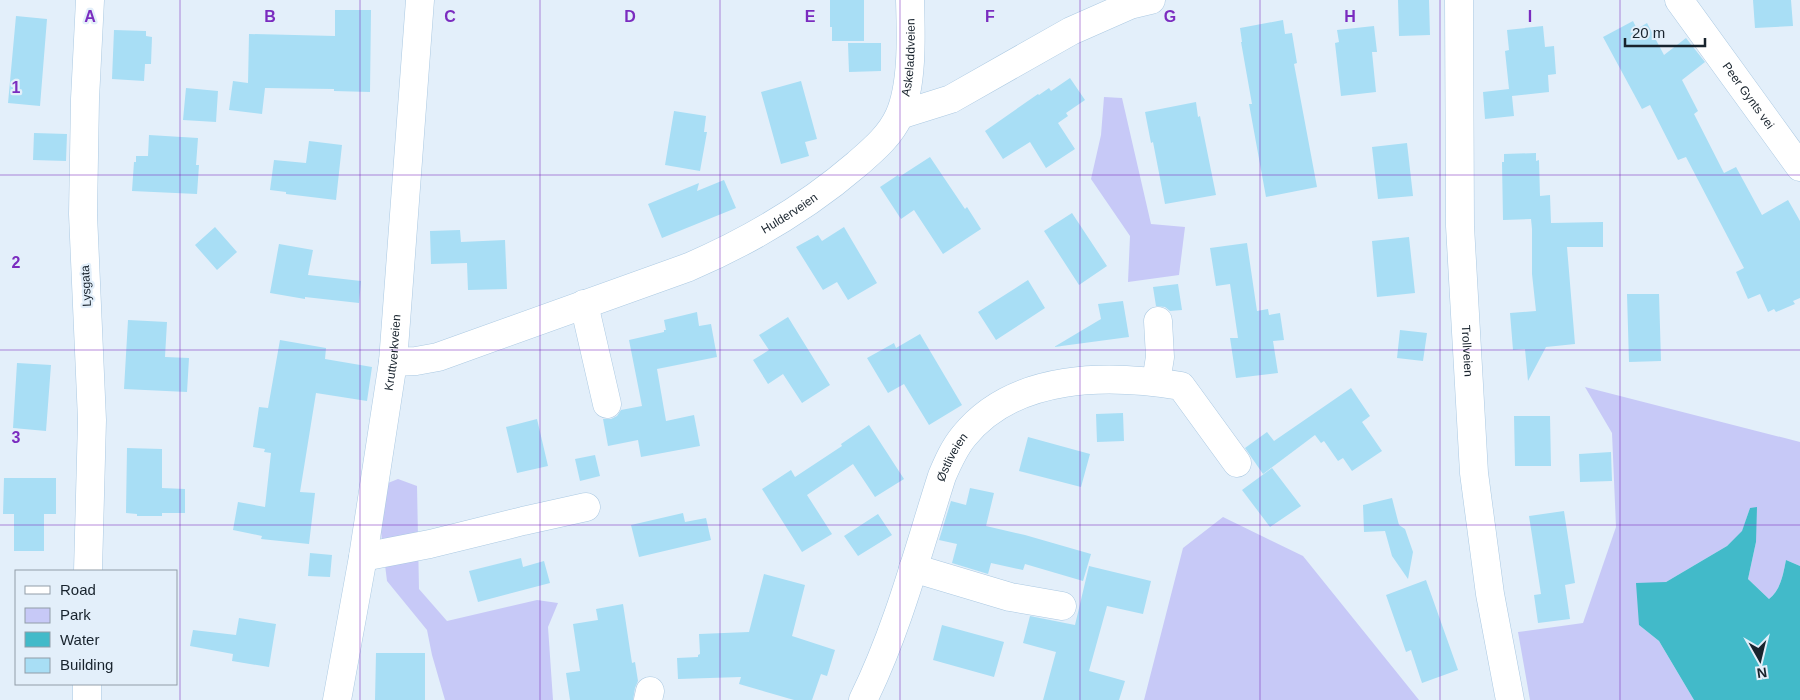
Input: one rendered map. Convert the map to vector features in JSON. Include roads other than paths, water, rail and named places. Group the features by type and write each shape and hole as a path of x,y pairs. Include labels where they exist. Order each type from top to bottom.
{"street":[{"name":"Lysgata","path":"88,570 92,420 82,214 90,0"},
{"name":"Kruttverkveien","path":"337,700 363,557 393,362 420,0"},
{"name":"Askeladdveien","path":"900,115 906,94 909,68 910,0"},
{"path":"900,115 951,99 1071,31 1130,5 1151,0"},
{"name":"Trollveien","path":"1459,0 1460,226 1474,473 1490,594 1510,700"},
{"name":"Peer Gynts vei","path":"1679,0 1800,167"},
{"name":"Hulderveien","path":"393,362 416,362 438,357 689,267 722,252 778,221 844,175 876,148 890,132 900,115"},
{"path":"584,304 607,404"},
{"path":"1158,322 1160,357 1168,384 1237,463"},
{"name":"Østliveien","path":"863,700 896,621 942,476 951,455 964,436 977,422 1011,399 1049,386 1107,379 1168,384"},
{"path":"363,557 430,544 586,507"},
{"path":"912,568 1010,597 1062,606"},
{"path":"87,685 87,700"}],"water":[{"path":"1757,507 1756,542 1748,579 1769,599 1779,586 1786,560 1800,566 1800,700 1694,700 1659,641 1639,625 1636,583 1666,582 1727,546 1742,531 1750,508"}]}
